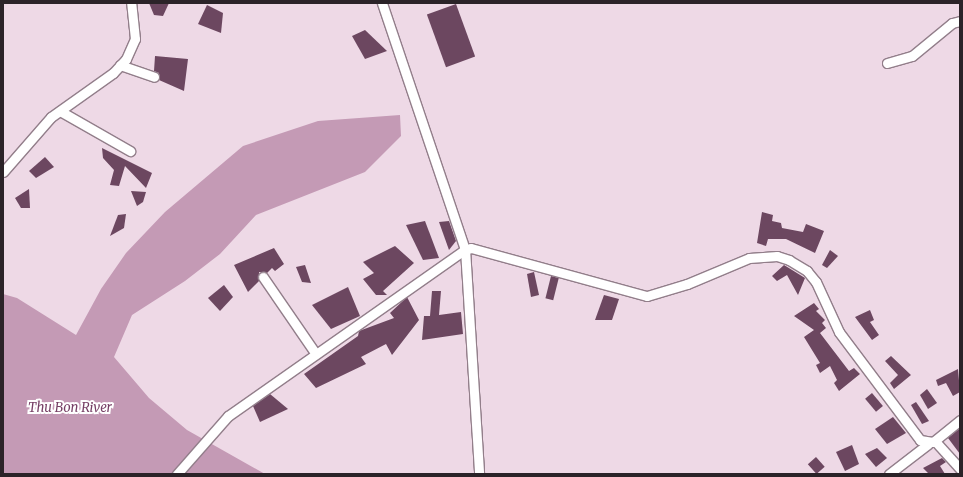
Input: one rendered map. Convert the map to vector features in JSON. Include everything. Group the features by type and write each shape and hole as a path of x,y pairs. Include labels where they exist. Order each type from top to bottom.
{"street":[{"path":"3,172 60,111 120,65 135,39 131,3"},
{"path":"382,3 465,249 479,474"},
{"path":"887,63 912,56 952,23 960,20"},
{"path":"120,65 154,77"},
{"path":"60,111 130,151"},
{"path":"177,474 228,416 465,249 477,248 634,294 647,296 687,284 749,258 777,256 789,260 807,271 840,332 914,434 932,442 960,470"},
{"path":"263,277 316,354"},
{"path":"889,474 960,420"}],"water":[{"name":"Thu Bon River","path":"400,115 401,136 365,172 256,215 220,254 185,281 132,315 114,357 149,398 187,430 265,474 3,474 3,294 17,298 76,335 101,289 126,253 165,212 243,146 318,121"}],"building":[{"path":"149,3 169,3 163,16 154,15"},
{"path":"456,4 475,57 446,67 427,15"},
{"path":"207,5 223,13 221,33 198,24"},
{"path":"365,30 387,51 365,59 352,36"},
{"path":"155,56 188,59 184,91 159,80 159,73 154,71"},
{"path":"102,148 152,173 146,188 125,166 119,186 110,185 114,170 103,158"},
{"path":"45,157 54,167 36,178 29,171"},
{"path":"29,189 30,208 21,208 15,198"},
{"path":"131,191 146,192 143,202 137,206"},
{"path":"762,212 773,215 772,221 781,223 782,228 803,232 806,224 824,231 815,253 786,239 768,239 766,246 757,243"},
{"path":"126,214 124,228 110,236 118,215"},
{"path":"425,221 439,258 423,260 406,225"},
{"path":"449,221 456,241 449,250 439,222"},
{"path":"395,246 414,263 383,291 387,295 376,295 363,279 374,273 363,262"},
{"path":"274,248 284,264 275,271 272,268 267,273 259,272 259,281 248,292 234,265"},
{"path":"830,250 838,256 827,268 822,265"},
{"path":"305,265 311,283 302,282 296,267"},
{"path":"784,265 805,278 798,295 787,275 777,281 772,276"},
{"path":"534,272 539,295 531,297 527,274"},
{"path":"551,276 559,278 553,300 545,298"},
{"path":"224,285 233,297 220,311 208,298"},
{"path":"348,287 360,316 331,329 312,305"},
{"path":"432,291 441,291 439,315 461,312 463,334 422,340 424,316 430,316"},
{"path":"604,295 619,299 612,320 595,320"},
{"path":"407,297 419,320 392,355 386,344 361,357 366,364 316,388 304,374 358,336 359,331 394,318 390,313"},
{"path":"814,303 819,309 816,311 825,320 822,323 826,328 820,333 849,371 854,368 860,374 839,391 834,383 837,380 830,366 820,373 816,365 820,363 804,337 814,330 794,316"},
{"path":"870,310 874,320 870,322 879,335 872,340 855,317"},
{"path":"891,356 911,375 894,389 890,383 898,375 885,361"},
{"path":"958,369 960,392 953,396 946,383 938,386 936,380"},
{"path":"927,389 937,403 928,409 920,395"},
{"path":"872,393 883,406 876,412 865,399"},
{"path":"270,394 288,409 260,422 253,406"},
{"path":"916,402 929,421 922,424 911,405"},
{"path":"893,417 906,433 887,444 875,429"},
{"path":"960,428 960,454 948,438"},
{"path":"852,445 859,464 845,471 836,452"},
{"path":"877,448 887,458 876,467 865,454"},
{"path":"816,457 825,467 817,474 808,464"},
{"path":"942,458 946,462 940,466 945,474 929,474 923,468"}]}
